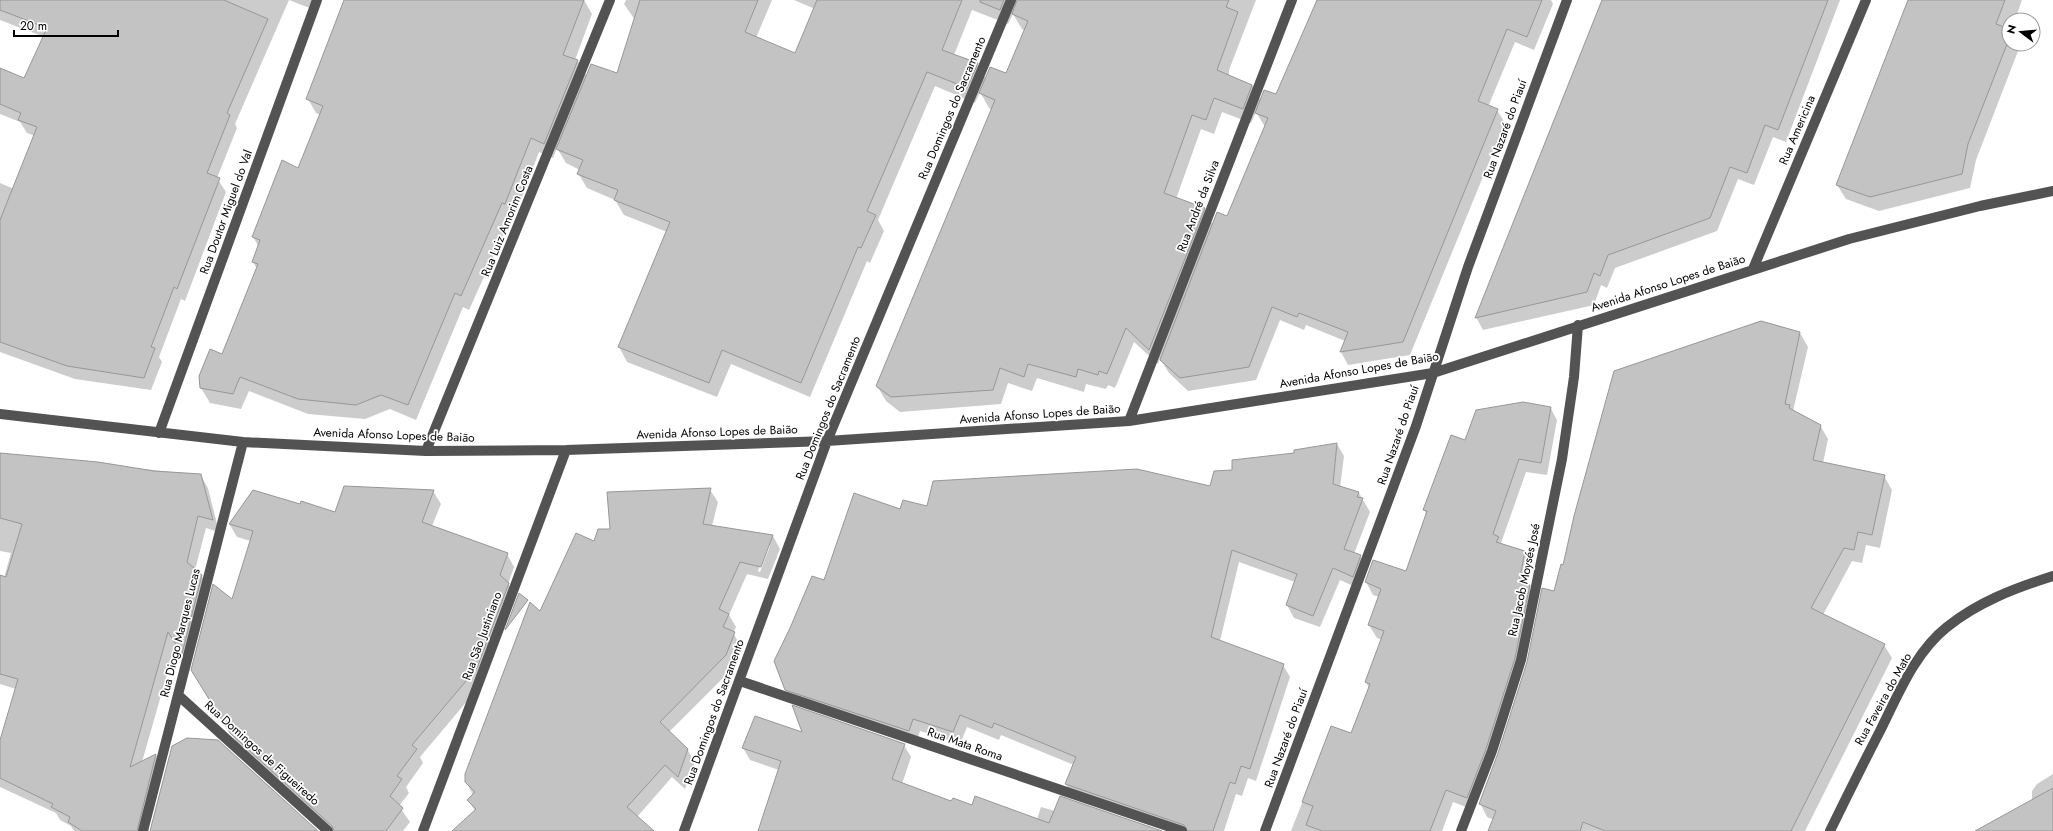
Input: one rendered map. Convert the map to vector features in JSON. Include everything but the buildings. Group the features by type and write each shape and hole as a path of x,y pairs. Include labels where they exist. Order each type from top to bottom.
{"street":[{"name":"Rua Doutor Miguel do Val","path":"158,434 317,0"},
{"name":"Rua Luiz Amorim Costa","path":"426,451 610,0"},
{"name":"Rua Domingos do Sacramento","path":"684,831 827,442 1011,0"},
{"name":"Rua André da Silva","path":"1129,421 1292,0"},
{"name":"Rua Nazaré do Piauí","path":"1265,831 1411,440 1468,267 1566,0"},
{"name":"Rua Americina","path":"1753,269 1866,0"},
{"name":"Avenida Afonso Lopes de Baião","path":"0,414 158,434 243,442 426,451 566,450 827,442 1129,421 1433,373 1578,325 1849,239 1980,206 2053,191"},
{"name":"Rua Jacob Moysés José","path":"1461,831 1492,751 1521,660 1562,459 1574,377 1578,325"},
{"name":"Rua Diogo Marques Lucas","path":"142,831 243,442"},
{"name":"Rua São Justiniano","path":"423,831 566,450"},
{"name":"Rua Faveira do Mato","path":"1830,831 1897,696 1910,672 1926,650 1946,628 1971,610 2003,594 2053,576"},
{"name":"Rua Mata Roma","path":"740,682 1182,831"},
{"name":"Rua Domingos de Figueiredo","path":"178,695 328,831"}]}
